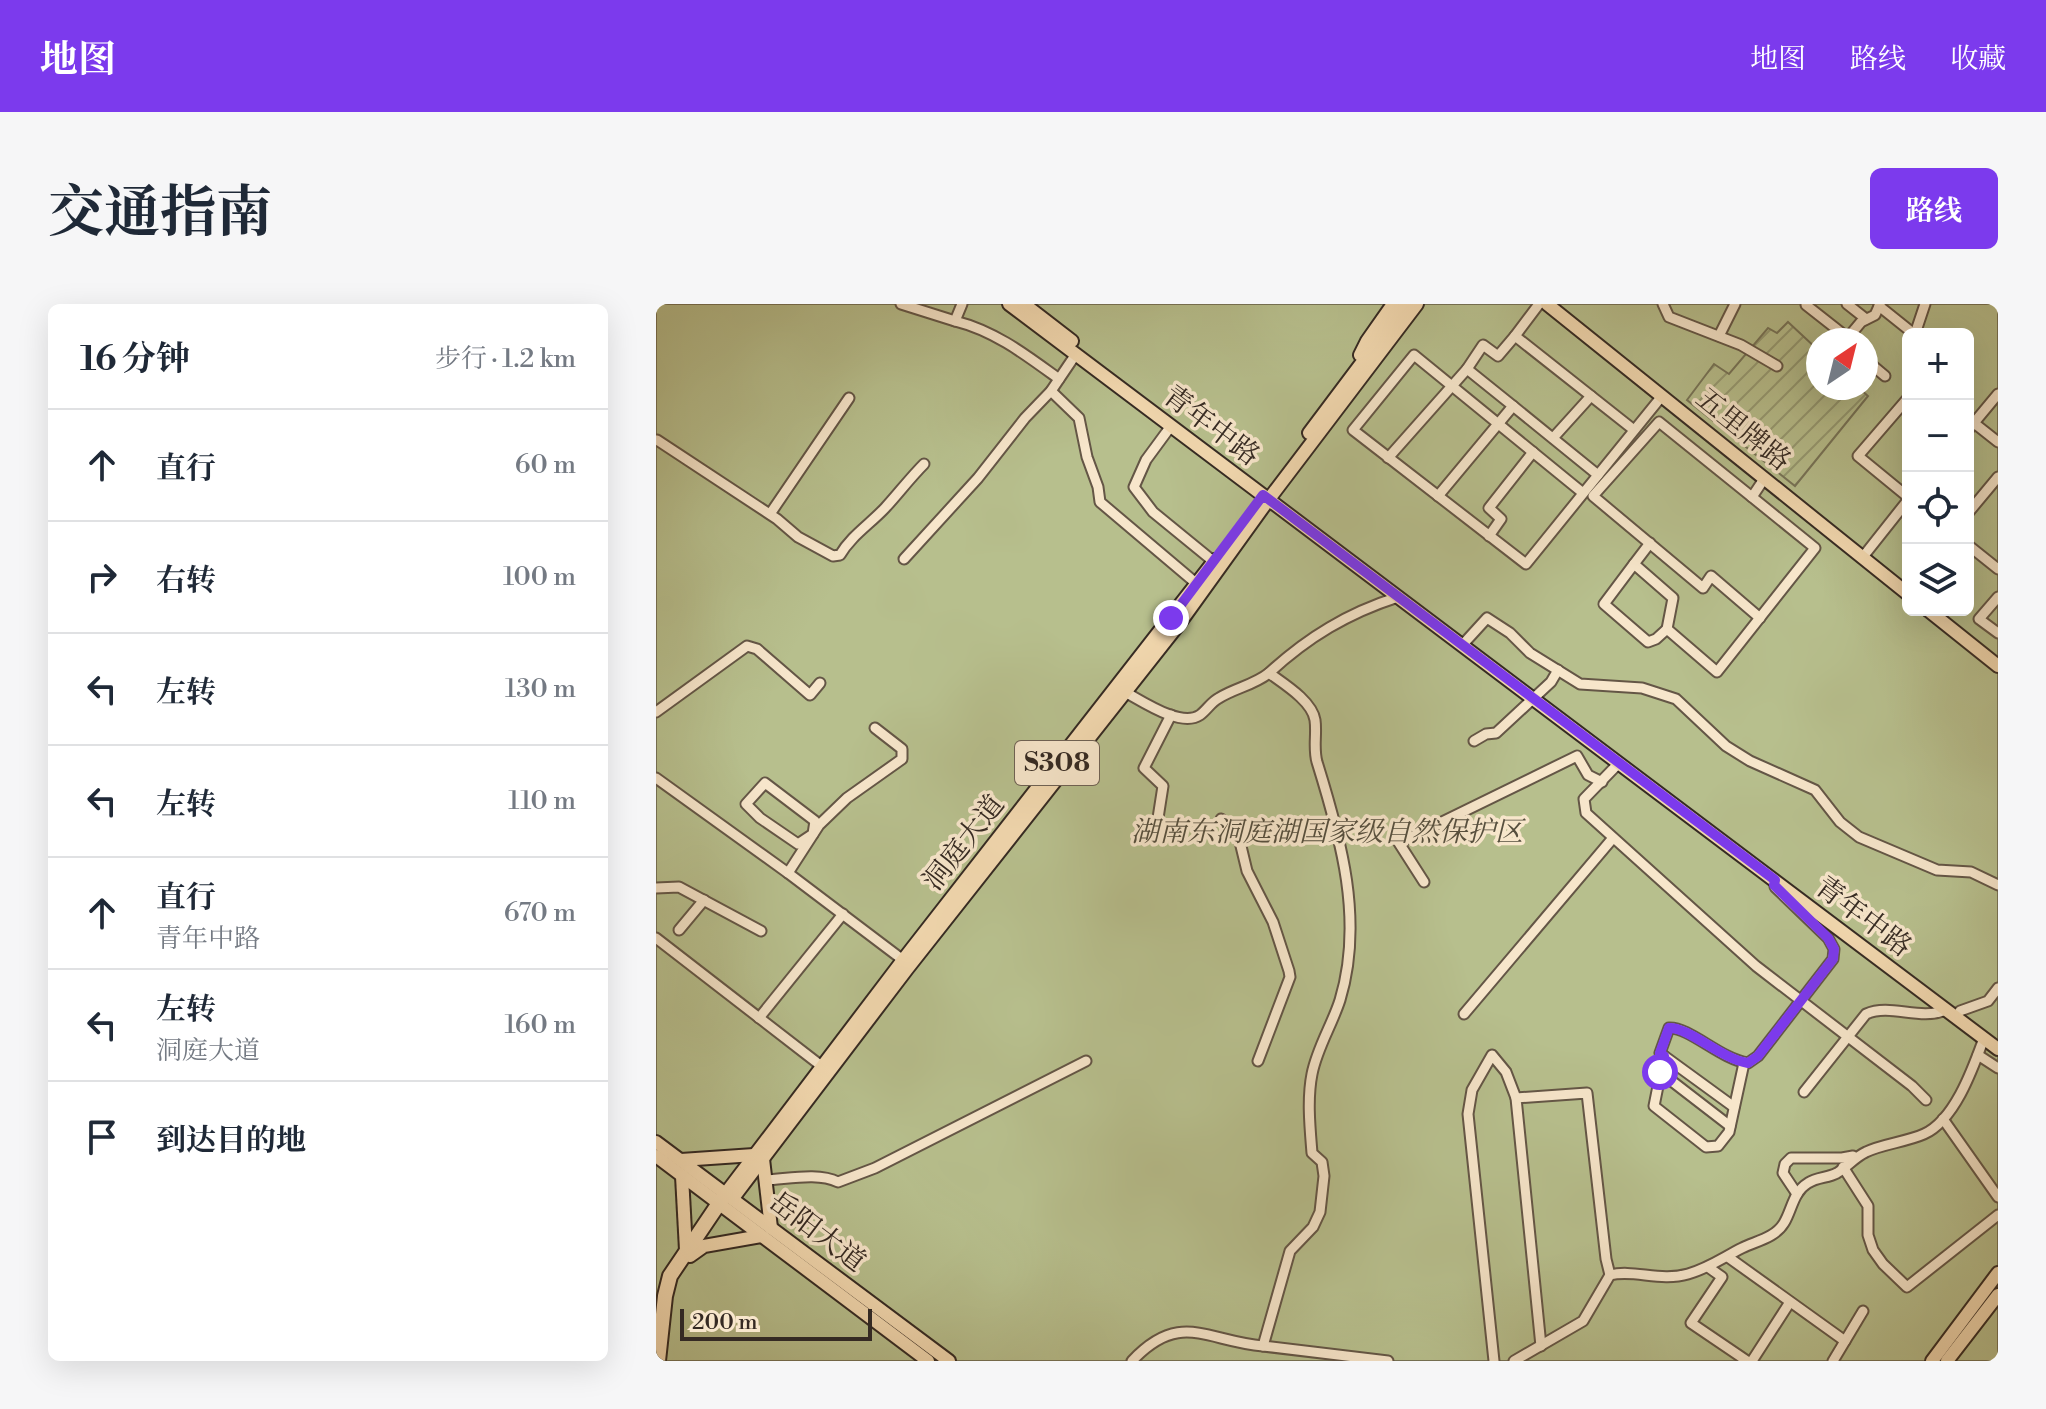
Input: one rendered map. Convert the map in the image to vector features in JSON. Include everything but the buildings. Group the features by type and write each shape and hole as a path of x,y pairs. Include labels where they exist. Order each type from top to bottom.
{"highway":[{"name":"S308","path":"658,1361 660,1290 726,1200"},
{"name":"S308","path":"667,1361 671,1303 676,1279 688,1253"}],"main road":[{"name":"青年中路","path":"1009,304 1171,426 1268,494"},
{"name":"青年中路","path":"1024,304 1398,597 1953,1010 1998,1049"},
{"path":"1354,380 1367,341 1393,304"},
{"name":"洞庭大道","path":"826,1069 903,960 1268,494 1354,380 1406,304"},
{"name":"洞庭大道","path":"1354,380 1417,304"},
{"path":"1354,380 1383,360 1426,304"},
{"name":"五里牌路","path":"1547,304 1902,589"},
{"name":"五里牌路","path":"1557,304 1902,582"},
{"name":"洞庭大道","path":"726,1200 1179,624 1268,494"},
{"path":"1268,494 1953,1010 1998,1040"},
{"path":"1936,616 1998,666"},
{"path":"1943,616 1998,660"},
{"name":"岳阳大道","path":"656,1142 928,1361"},
{"name":"岳阳大道","path":"656,1156 682,1176 726,1200"},
{"path":"681,1160 759,1157 766,1180 766,1232 704,1246 688,1253 682,1176"},
{"name":"岳阳大道","path":"766,1232 949,1361"},
{"path":"1932,1361 1998,1273"},
{"path":"1947,1361 1998,1295"}],"street":[{"path":"901,304 996,336 1059,379"},
{"path":"955,321 962,304"},
{"path":"1388,458 1467,369 1483,345 1498,356 1539,304"},
{"path":"1663,304 1669,317 1741,345 1777,366"},
{"path":"1719,336 1735,304"},
{"path":"1847,304 1866,319"},
{"path":"1916,328 1925,304"},
{"path":"1806,305 1834,328"},
{"path":"1857,328 1875,315 1880,305 1907,328"},
{"path":"1515,336 1634,430"},
{"path":"904,559 1051,391 1076,354"},
{"path":"1583,493 1414,355 1353,430 1526,564 1662,396"},
{"path":"1467,369 1598,475"},
{"path":"1878,370 1885,376"},
{"path":"1051,391 1079,418 1100,502 1197,584"},
{"path":"1553,438 1591,396"},
{"path":"1974,423 1997,396"},
{"path":"770,514 849,398"},
{"path":"1902,493 1858,456 1906,400"},
{"path":"1438,496 1513,406"},
{"path":"1667,629 1717,672 1760,618 1815,548 1659,422 1593,496 1703,588 1711,576 1760,618"},
{"path":"1171,426 1146,460 1134,487 1153,512 1213,561"},
{"path":"1974,428 1998,442"},
{"path":"656,440 770,514 798,537 833,556 840,555 924,464"},
{"path":"1489,536 1501,519 1489,508 1533,452"},
{"path":"1974,506 1998,477"},
{"path":"1752,497 1764,479"},
{"path":"1866,553 1902,506"},
{"path":"1634,564 1673,598 1667,629 1648,642 1604,604 1634,564 1650,543"},
{"path":"1974,550 1998,569"},
{"path":"1125,692 1171,715 1190,719 1201,715 1217,698 1261,680 1297,647 1333,623 1369,606 1398,597"},
{"path":"1998,597 1979,619 1998,633"},
{"path":"1466,641 1487,618 1510,633 1530,653 1580,684 1642,688 1676,699 1726,746 1750,761 1815,790 1840,822 1859,837 1937,870 1971,872 1998,885"},
{"path":"656,712 747,646 757,649 810,695 820,683"},
{"path":"1474,741 1486,734 1496,733 1551,682 1558,670"},
{"path":"1263,1346 1290,1251 1313,1227 1320,1212 1324,1176 1322,1162 1312,1150 1311,1076 1340,1001 1352,927 1350,899 1334,821 1315,757 1316,723 1313,713 1293,691 1269,673"},
{"path":"1158,818 1163,786 1144,768 1171,715"},
{"path":"788,873 813,834 847,798 902,759 902,749 875,728"},
{"path":"1424,882 1399,843 1577,756 1588,775 1602,782"},
{"path":"1616,766 1584,799 1586,813 1756,966 1926,1100"},
{"path":"656,778 903,960"},
{"path":"765,783 815,821 813,834 798,844 760,818 746,804 765,783"},
{"path":"1221,819 1240,842 1247,871 1273,922 1290,977 1258,1061"},
{"path":"1464,1014 1613,838"},
{"path":"1734,1107 1660,1053 1669,1028 1674,1027 1698,1038 1733,1061 1748,1063 1758,1056 1833,959 1834,949 1828,938 1774,885 1775,880"},
{"path":"656,888 679,887 761,931"},
{"path":"679,930 704,900"},
{"path":"759,1018 843,914"},
{"path":"656,938 826,1069"},
{"path":"1804,1092 1866,1014 1876,1010 1931,1016 1988,1001 1998,988"},
{"path":"1797,1194 1783,1173 1785,1164 1791,1158 1842,1158 1928,1133 1943,1119 1964,1088 1984,1038"},
{"path":"1494,1361 1468,1114 1472,1090 1492,1055 1506,1072 1516,1098 1541,1346"},
{"path":"1978,1055 1998,1068"},
{"path":"1664,1056 1654,1106 1706,1147 1718,1146 1729,1132 1744,1063"},
{"path":"766,1180 829,1177 838,1182 899,1156 1086,1061"},
{"path":"1660,1072 1730,1126"},
{"path":"1514,1361 1583,1321 1610,1275 1587,1093 1516,1098"},
{"path":"1943,1119 1998,1197"},
{"path":"1610,1275 1619,1273 1658,1278 1686,1275 1708,1267 1774,1233 1784,1224 1797,1194 1806,1184 1837,1173 1864,1153"},
{"path":"1843,1167 1868,1206 1868,1235 1873,1250 1907,1287 1998,1215"},
{"path":"1728,1257 1845,1341"},
{"path":"1708,1267 1722,1277 1691,1323 1750,1361 1790,1302"},
{"path":"1833,1361 1863,1311"},
{"path":"1132,1361 1150,1343 1170,1333 1201,1332 1263,1346 1388,1361"}],"green space":[{"name":"湖南东洞庭湖国家级自然保护区","path":"656,304 1998,304 1998,1361 656,1361"},
{"path":"1788,322 1806,339 1806,400 1865,400 1795,486 1687,400 1714,364 1729,374 1768,328 1777,333"}],"route":[{"path":"1171,618 1263,495 1775,880 1774,885 1828,938 1834,949 1833,959 1758,1056 1748,1063 1733,1061 1698,1038 1674,1027 1669,1028 1660,1053 1664,1056 1660,1072"}]}
